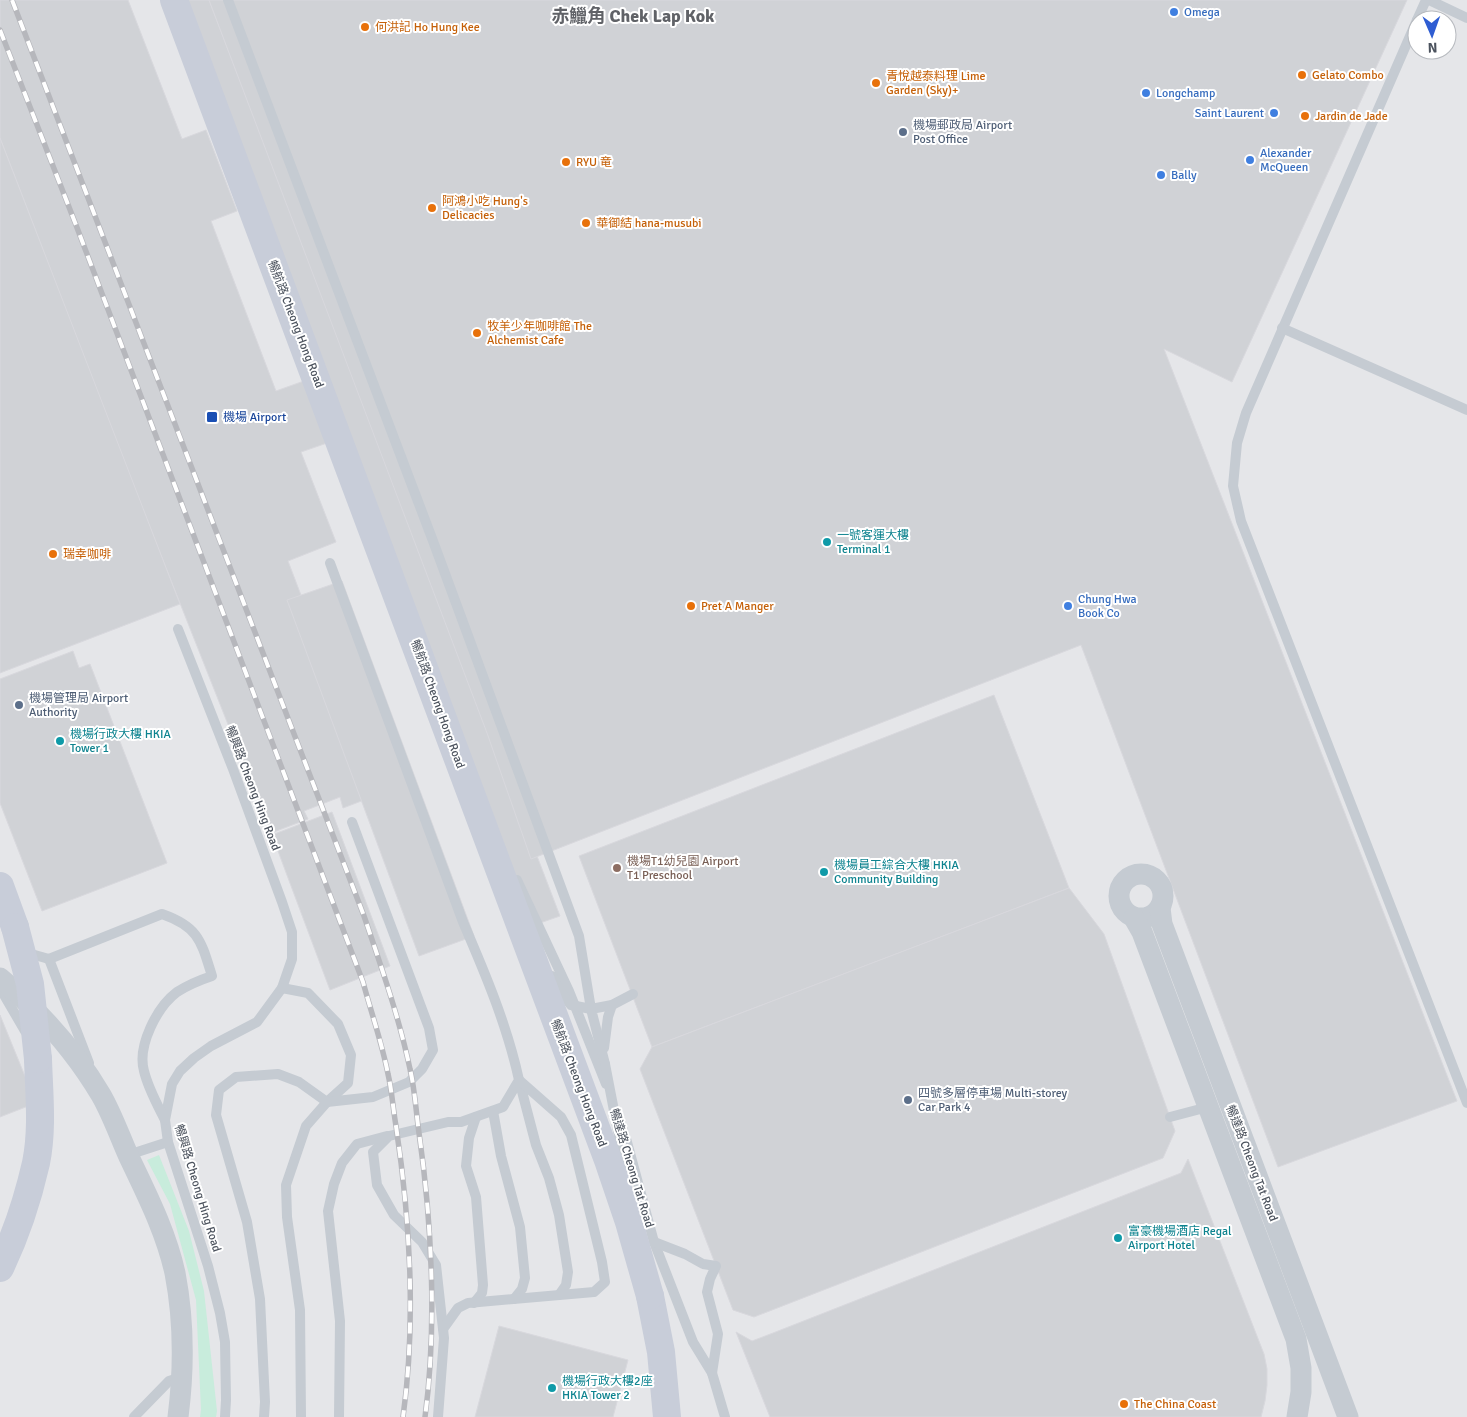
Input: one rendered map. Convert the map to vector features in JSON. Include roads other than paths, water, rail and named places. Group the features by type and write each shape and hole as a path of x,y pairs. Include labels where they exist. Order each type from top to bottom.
{"street":[{"name":"暢航路 Cheong Hong Road","path":"174,0 512,886 608,1160 629,1222 650,1296 662,1352 667,1417"},
{"name":"暢達路 Cheong Tat Road","path":"1297,1417 1301,1392 1301,1368 1296,1339 1142,932 1134,918 1123,910 1118,897 1122,883 1134,875 1149,876 1161,886 1163,893 1163,901 1160,908 1162,924 1348,1417"},
{"path":"0,886 15,927 30,984 38,1059 39,1127 36,1162 8,1251 0,1268"},
{"path":"1134,918 1148,918 1160,908"},
{"path":"0,978 44,1020 84,1068 102,1096 153,1207 174,1273 181,1339 178,1417"}],"lane":[{"path":"228,0 434,541 579,936 591,1009 605,1064 650,1296"},
{"path":"1427,0 1467,18"},
{"path":"1407,43 1246,412 1237,443 1233,486 1241,521 1467,1103"},
{"path":"1282,328 1467,410"},
{"path":"330,563 463,922 486,974 507,1035 533,1138 549,1178 559,1215 568,1272 566,1285 559,1295"},
{"name":"暢興路 Cheong Hing Road","path":"178,628 233,769 292,932 292,959 282,988 257,1022 211,1046 180,1071 172,1084 164,1120 168,1142 208,1266 220,1313 225,1342 225,1417"},
{"path":"264,1417 265,1402 260,1299 247,1222 216,1115 219,1090 236,1077 278,1074 299,1082 327,1102 373,1097 409,1082 422,1069 433,1050 429,1028 352,822"},
{"path":"512,886 562,994 571,1005 591,1009 612,1005 633,994"},
{"name":"暢達路 Cheong Tat Road","path":"512,886 569,991 591,1043 627,1142 654,1242 694,1342 712,1373 725,1417"},
{"path":"0,917 19,950 49,959 162,914 180,920 192,930 204,949 212,976 195,982 176,993 161,1008 150,1029 143,1049 143,1069 164,1120"},
{"path":"49,959 102,1096"},
{"path":"0,988 21,1021 38,1059"},
{"path":"282,988 308,993 338,1024 351,1055 348,1083 327,1102 306,1126 286,1185 287,1217 300,1310 302,1417"},
{"path":"605,1064 604,1042 612,1005"},
{"path":"339,1417 340,1321 328,1211 334,1184 342,1163 357,1144 448,1122 461,1122 503,1107 519,1080"},
{"path":"443,1329 458,1308 474,1303 594,1292 605,1282 602,1262 571,1135 561,1117 519,1080"},
{"path":"1170,1117 1208,1107"},
{"path":"492,1111 521,1235 525,1278 522,1289 514,1299"},
{"path":"474,1303 482,1292 483,1285 476,1198 466,1166 469,1138 476,1117"},
{"path":"389,1136 373,1152 377,1185 394,1215 422,1242 436,1265 443,1329 438,1417"},
{"path":"128,1155 168,1142"},
{"path":"5,1228 26,1197"},
{"path":"654,1242 685,1254 702,1264 716,1266 707,1292 718,1334 712,1373"},
{"path":"134,1417 170,1381 181,1377"}],"railway":[{"path":"12,0 364,916 395,1011 413,1085 430,1239 431,1347 425,1417"},
{"path":"0,30 76,225 363,982 383,1051 389,1080 405,1197 410,1271 410,1308 407,1381 403,1417"}],"place":[{"name":"Omega","path":"1174,12"},
{"name":"何洪記 Ho Hung Kee","path":"365,27"},
{"name":"Gelato Combo","path":"1302,75"},
{"name":"青悅越泰料理 Lime Garden (Sky)+","path":"876,83"},
{"name":"Longchamp","path":"1146,93"},
{"name":"Saint Laurent","path":"1274,113"},
{"name":"Jardin de Jade","path":"1305,116"},
{"name":"機場郵政局 Airport Post Office","path":"903,132"},
{"name":"Alexander McQueen","path":"1250,160"},
{"name":"RYU 竜","path":"566,162"},
{"name":"Bally","path":"1161,175"},
{"name":"阿鴻小吃 Hung's Delicacies","path":"432,208"},
{"name":"華御結 hana-musubi","path":"586,223"},
{"name":"牧羊少年咖啡館 The Alchemist Cafe","path":"477,333"},
{"name":"機場 Airport","path":"212,417"},
{"name":"一號客運大樓 Terminal 1","path":"827,542"},
{"name":"瑞幸咖啡","path":"53,554"},
{"name":"Pret A Manger","path":"691,606"},
{"name":"Chung Hwa Book Co","path":"1068,606"},
{"name":"機場管理局 Airport Authority","path":"19,705"},
{"name":"機場行政大樓 HKIA Tower 1","path":"60,741"},
{"name":"機場T1幼兒園 Airport T1 Preschool","path":"617,868"},
{"name":"機場員工綜合大樓 HKIA Community Building","path":"824,872"},
{"name":"四號多層停車場 Multi-storey Car Park 4","path":"908,1100"},
{"name":"富豪機場酒店 Regal Airport Hotel","path":"1118,1238"},
{"name":"機場行政大樓2座 HKIA Tower 2","path":"552,1388"},
{"name":"The China Coast","path":"1124,1404"}],"district":[{"name":"赤鱲角 Chek Lap Kok","path":"633,16"}]}
